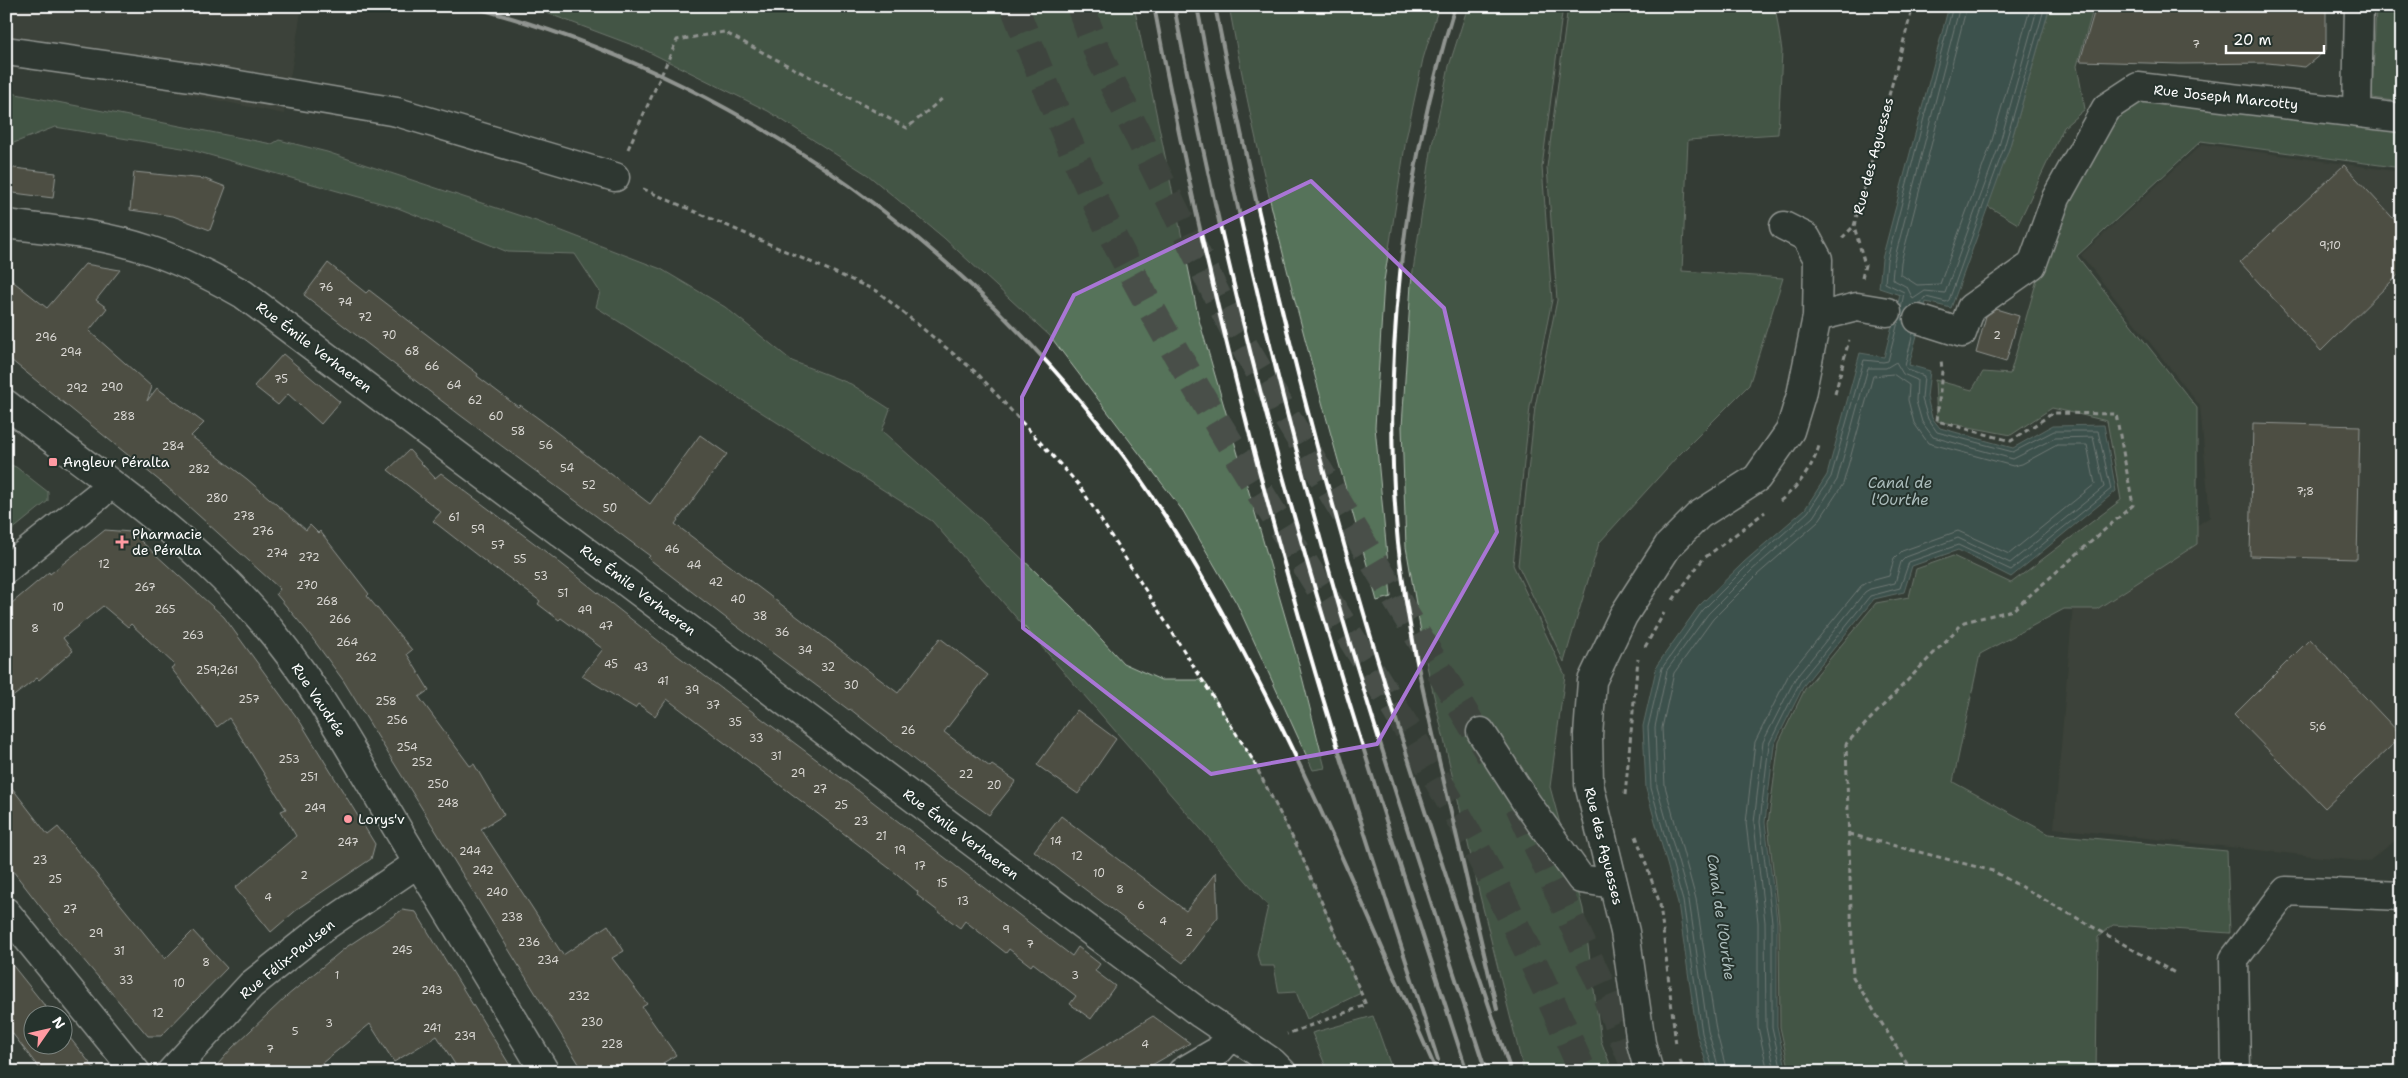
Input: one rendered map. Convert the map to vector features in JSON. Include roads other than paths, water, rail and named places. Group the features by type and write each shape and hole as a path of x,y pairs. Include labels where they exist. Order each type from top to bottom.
{"street":[{"path":"2357,112 2359,6"},
{"path":"6,51 197,78 397,112 615,177"},
{"name":"Rue Joseph Marcotty","path":"1928,322 1962,333 1971,308 2032,265 2056,198 2106,108 2138,87 2402,118"},
{"name":"Rue Émile Verhaeren","path":"6,224 75,233 148,249 203,271 243,294 1201,1014 1272,1062 1282,1072"},
{"name":"Rue des Aguesses","path":"1650,1072 1641,1043 1625,932 1589,784 1588,735 1592,681 1623,616 1668,546 1699,515 1757,478 1790,431 1801,395 1807,356 1817,318 1818,259 1806,238 1784,226"},
{"path":"1817,318 1857,307 1887,312"},
{"name":"Rue Vaudrée","path":"11,415 110,483 186,542 254,611 288,653 350,747 545,1072"},
{"path":"6,568 99,495 110,483"},
{"path":"1481,732 1526,802 1581,879 1613,884"},
{"name":"Rue Félix-Paulsen","path":"170,1072 251,985 324,927 418,863"},
{"path":"2236,1072 2234,959 2286,891 2402,896"},
{"path":"6,912 136,1072"},
{"path":"1182,1072 1218,1050 1232,1035"}],"water":[{"name":"Canal de l'Ourthe","path":"1949,6 2050,6 2009,149 1951,308 1926,302 1909,365 1930,371 1927,397 1932,418 1940,428 2013,448 2052,426 2104,425 2116,491 2011,577 1958,550 1912,566 1904,592 1874,599 1804,685 1774,745 1765,822 1777,921 1777,1026 1787,1072 1709,1072 1697,1034 1678,903 1646,789 1643,726 1657,665 1699,606 1744,562 1805,509 1827,475 1860,353 1884,357 1900,295 1879,288 1882,259"}],"tunnel":[{"path":"1014,6 1049,95 1087,183 1150,307 1225,435 1444,791 1507,909 1583,1072"},
{"path":"1080,6 1100,58 1232,326 1490,755"},
{"path":"1519,806 1606,996 1637,1072"}],"railway":[{"path":"469,6 579,41 684,86 785,143 879,208 968,282 1049,364 1121,453 1185,548 1221,611 1288,740 1319,806 1437,1072"},
{"path":"1154,6 1202,238 1258,469 1333,731 1438,1060"},
{"path":"1174,6 1222,236 1280,465 1358,730 1467,1072"},
{"path":"1197,6 1243,232 1318,532 1374,723 1486,1072"},
{"path":"1215,6 1263,230 1299,379 1339,527 1414,778 1511,1072"},
{"path":"1455,6 1421,137 1409,204 1400,272 1392,408 1393,476 1401,571 1416,655 1497,1009"}],"place":[{"name":"Angleur Péralta","path":"53,462"},
{"name":"Pharmacie de Péralta","path":"122,542"},
{"name":"Lorys'v","path":"348,819"}]}
